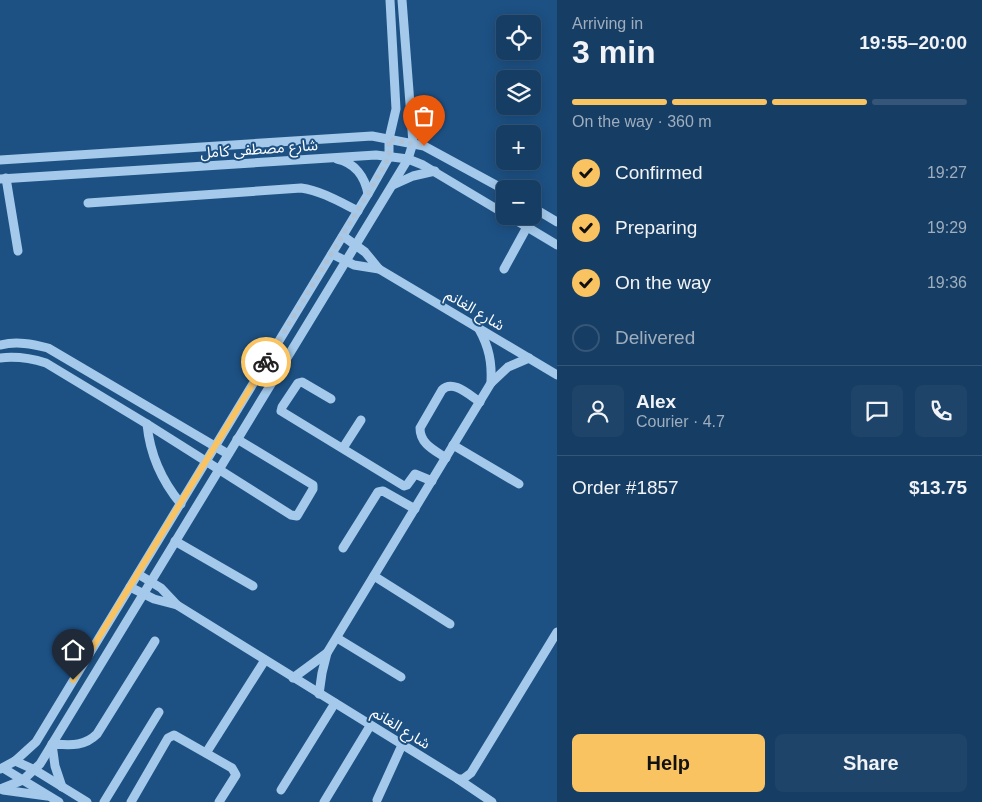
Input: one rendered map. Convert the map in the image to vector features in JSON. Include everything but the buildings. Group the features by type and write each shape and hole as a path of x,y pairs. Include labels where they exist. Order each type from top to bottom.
{"street":[{"path":"2,769 15,761 36,742 389,157 389,139 396,109 390,0"},
{"path":"0,789 23,780 34,770 52,744 236,439 408,160 413,143 402,0"},
{"path":"395,84 408,83"},
{"name":"شارع مصطفى كامل","path":"0,160 372,136 413,143 440,154 496,185"},
{"name":"شارع مصطفى كامل","path":"3,179 376,155 408,160 435,171 496,208"},
{"path":"332,158 349,164 357,170 362,177 368,194"},
{"path":"393,185 413,176 435,171"},
{"path":"3,179 18,251"},
{"path":"88,203 301,188 317,191 358,211"},
{"path":"541,212 557,222"},
{"path":"524,225 557,245"},
{"path":"504,269 527,227"},
{"name":"شارع الغانم","path":"343,236 356,244 379,269 557,375"},
{"name":"شارع الغانم","path":"332,254 346,262 362,267 379,269"},
{"path":"478,328 490,354 491,383"},
{"path":"0,345 18,343 34,344 48,348 228,454"},
{"path":"0,358 16,356 46,363 148,424 291,515 294,516 299,513 313,489 313,485 236,439"},
{"path":"319,694 327,653 491,383 508,367 529,358"},
{"path":"330,399 302,382 298,383 282,407 282,411 404,486 407,485 415,474 432,481"},
{"path":"446,458 423,441 420,435 420,428 442,390 445,387 454,385 480,402"},
{"path":"343,448 361,420"},
{"path":"148,424 150,446 157,467 167,486 181,504"},
{"path":"454,445 519,484"},
{"path":"343,548 378,492 383,491 415,509"},
{"path":"175,541 253,586"},
{"name":"شارع الغانم","path":"138,574 161,588 177,605"},
{"path":"374,576 450,624"},
{"name":"شارع الغانم","path":"130,587 143,594 177,605 492,802"},
{"path":"458,779 463,779 472,773 557,632"},
{"path":"337,638 401,677"},
{"path":"52,744 75,745 91,740 97,734 155,641"},
{"path":"293,678 327,653"},
{"path":"206,753 265,660"},
{"path":"281,790 335,703"},
{"path":"104,802 160,712"},
{"path":"324,802 370,726"},
{"path":"131,802 168,738 177,735 232,768 235,772 236,776 219,802"},
{"path":"52,744 55,766 62,787"},
{"path":"377,800 402,745"},
{"path":"15,761 34,770 87,802"},
{"path":"2,769 56,800"},
{"path":"0,789 25,792 56,800"}],"way so far":[{"path":"266,362 382,170 389,157 389,139 424,146"}],"route":[{"path":"73,680 266,362"}]}
